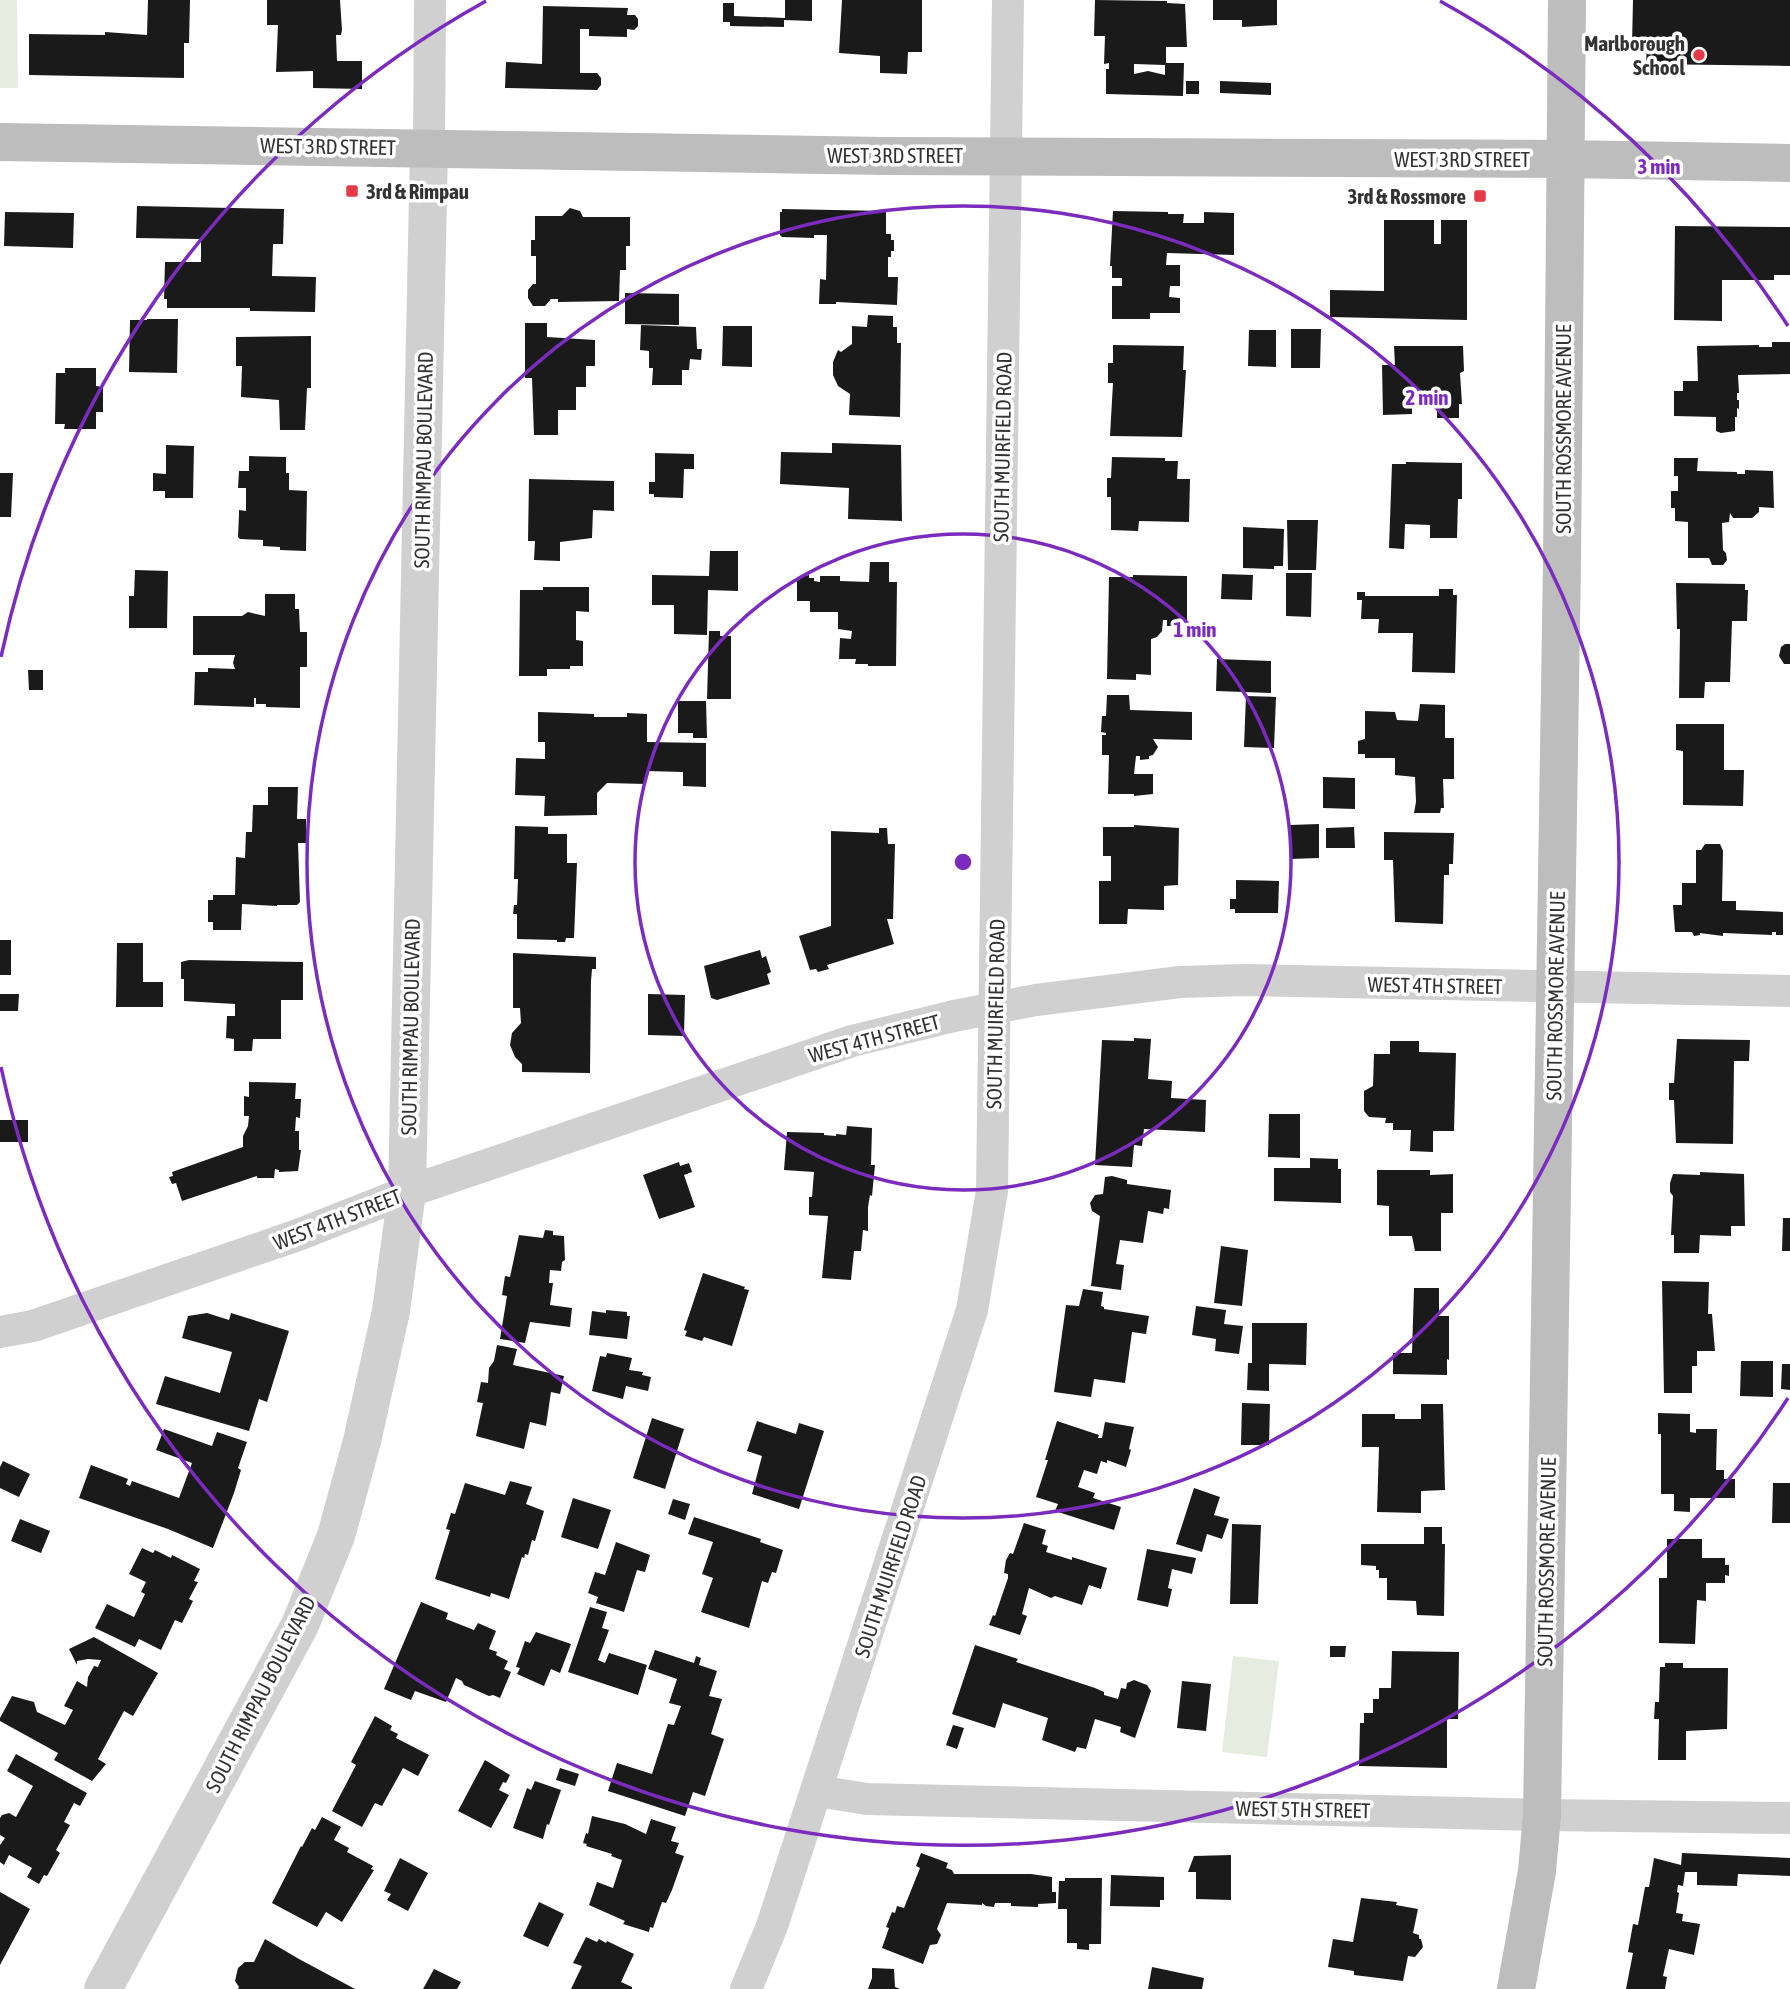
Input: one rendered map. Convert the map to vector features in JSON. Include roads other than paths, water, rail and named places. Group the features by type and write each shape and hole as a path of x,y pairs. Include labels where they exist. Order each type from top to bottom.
{"main road":[{"name":"SOUTH ROSSMORE AVENUE","path":"1516,1989 1537,1871 1542,1815 1562,563 1567,0"},
{"name":"WEST 3RD STREET","path":"0,142 1006,156 1790,163"}],"street":[{"name":"SOUTH RIMPAU BOULEVARD","path":"103,1989 300,1625 336,1536 362,1441 391,1311 407,1192 430,0"},
{"name":"SOUTH MUIRFIELD ROAD","path":"746,1989 772,1926 817,1791 972,1310 992,1191 1008,0"},
{"name":"WEST 4TH STREET","path":"0,1332 33,1326 298,1235 407,1192 852,1041 995,1007 1112,989 1232,980 1790,991"},
{"name":"WEST 5TH STREET","path":"817,1791 867,1799 1542,1815 1790,1818"}],"place":[{"name":"Marlborough School","path":"1699,55"},
{"name":"3rd & Rimpau","path":"352,191"},
{"name":"3rd & Rossmore","path":"1480,196"}]}
